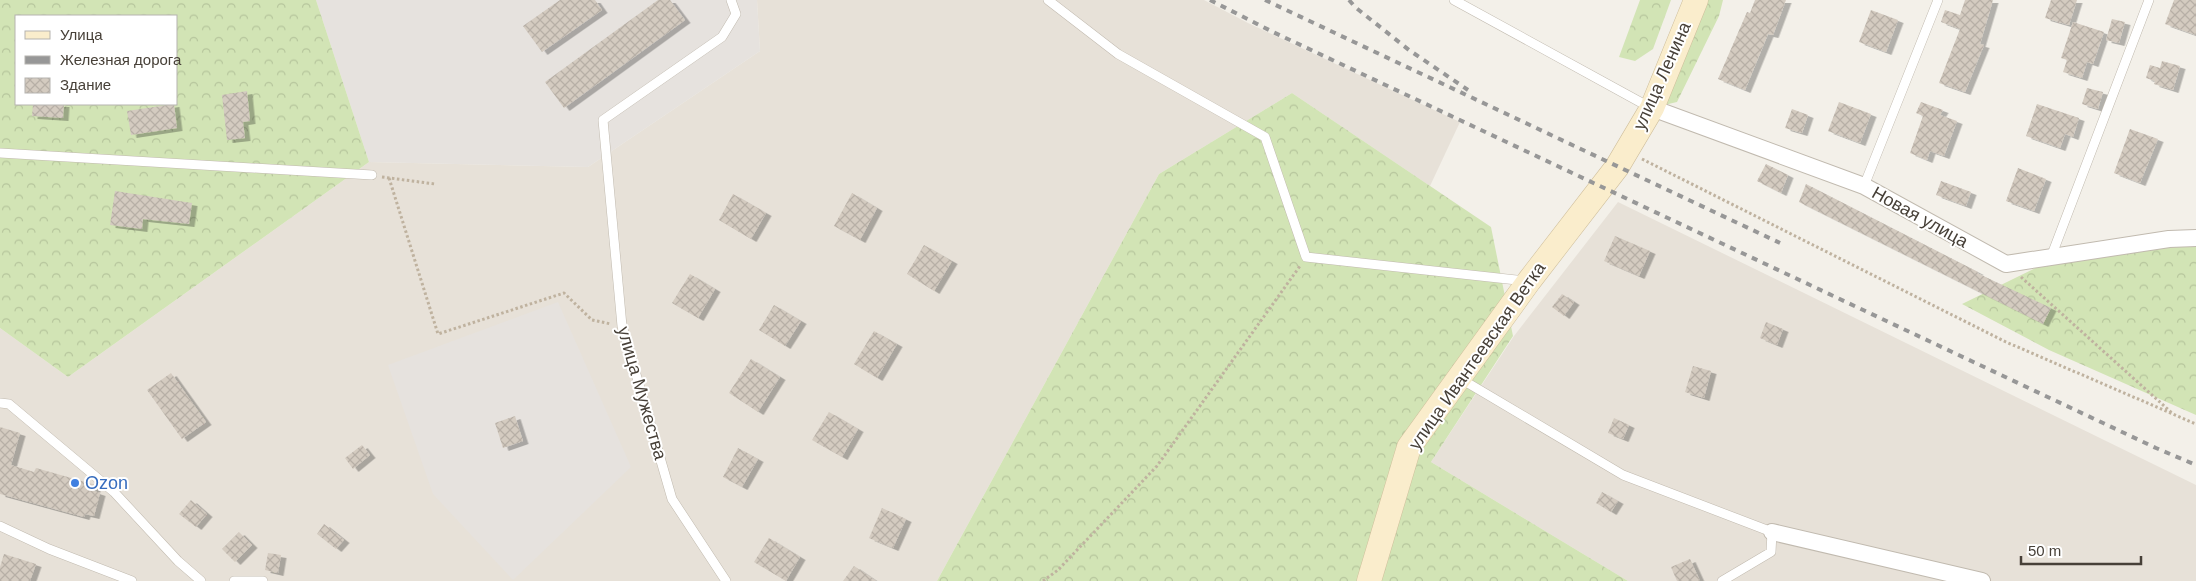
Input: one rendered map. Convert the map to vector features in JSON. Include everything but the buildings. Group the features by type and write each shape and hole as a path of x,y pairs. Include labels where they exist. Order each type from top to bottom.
{"main road":[{"name":"улица Ленина","path":"1626,152 1652,108 1696,0"},
{"name":"улица Ивантеевская Ветка","path":"1369,581 1410,447 1529,281 1608,180 1626,152"}],"street":[{"name":"Новая улица","path":"1652,108 1864,186 2006,264"},
{"path":"2006,264 2169,239 2196,238"},
{"path":"1772,532 1982,581"}],"lane":[{"name":"улица Мужества","path":"726,581 672,499 622,326 602,120 722,37 736,14 731,0"},
{"path":"1048,0 1118,54 1265,137 1306,257 1529,281"},
{"path":"1454,0 1652,108"},
{"path":"1864,186 1938,0"},
{"path":"2051,257 2149,0"},
{"path":"0,153 372,175"},
{"path":"1460,379 1623,475 1772,532 1771,552 1722,581"},
{"path":"0,403 9,404 114,492 178,561 201,581"},
{"path":"0,526 132,581"},
{"path":"234,581 263,581"}],"path":[{"path":"1626,152 2006,342 2196,424"},
{"path":"372,175 436,184"},
{"path":"389,178 438,334 564,293 592,320 622,326"},
{"path":"1044,581 1058,570 1157,466 1306,257"},
{"path":"2006,264 2174,416"}],"shaded area":[{"path":"316,0 757,0 760,51 588,167 369,162"},
{"path":"757,0 1204,0 1248,23 1460,122 1430,186 1292,93 1159,174 937,581 0,581 0,328 68,377 369,162 588,167 760,51"},
{"path":"1618,202 2196,485 2196,581 1628,581 1431,462 1514,336"},
{"path":"558,302 631,467 513,580 433,494 388,365"}],"green space":[{"path":"0,0 316,0 369,162 68,377 0,328"},
{"path":"1640,0 1671,0 1653,49 1635,61 1619,57"},
{"path":"1702,0 1723,0 1719,16 1677,102 1664,105"},
{"path":"1292,93 1491,227 1513,336 1431,462 1628,581 937,581 1159,174"},
{"path":"2196,230 2196,415 2049,350 1962,304 2074,249"}],"railway":[{"path":"1210,0 1273,32 2156,448 2196,465"},
{"path":"1265,0 1780,243"},
{"path":"1349,0 1355,7 1409,50 1468,90"}],"place":[{"name":"Ozon","path":"75,483"}]}
